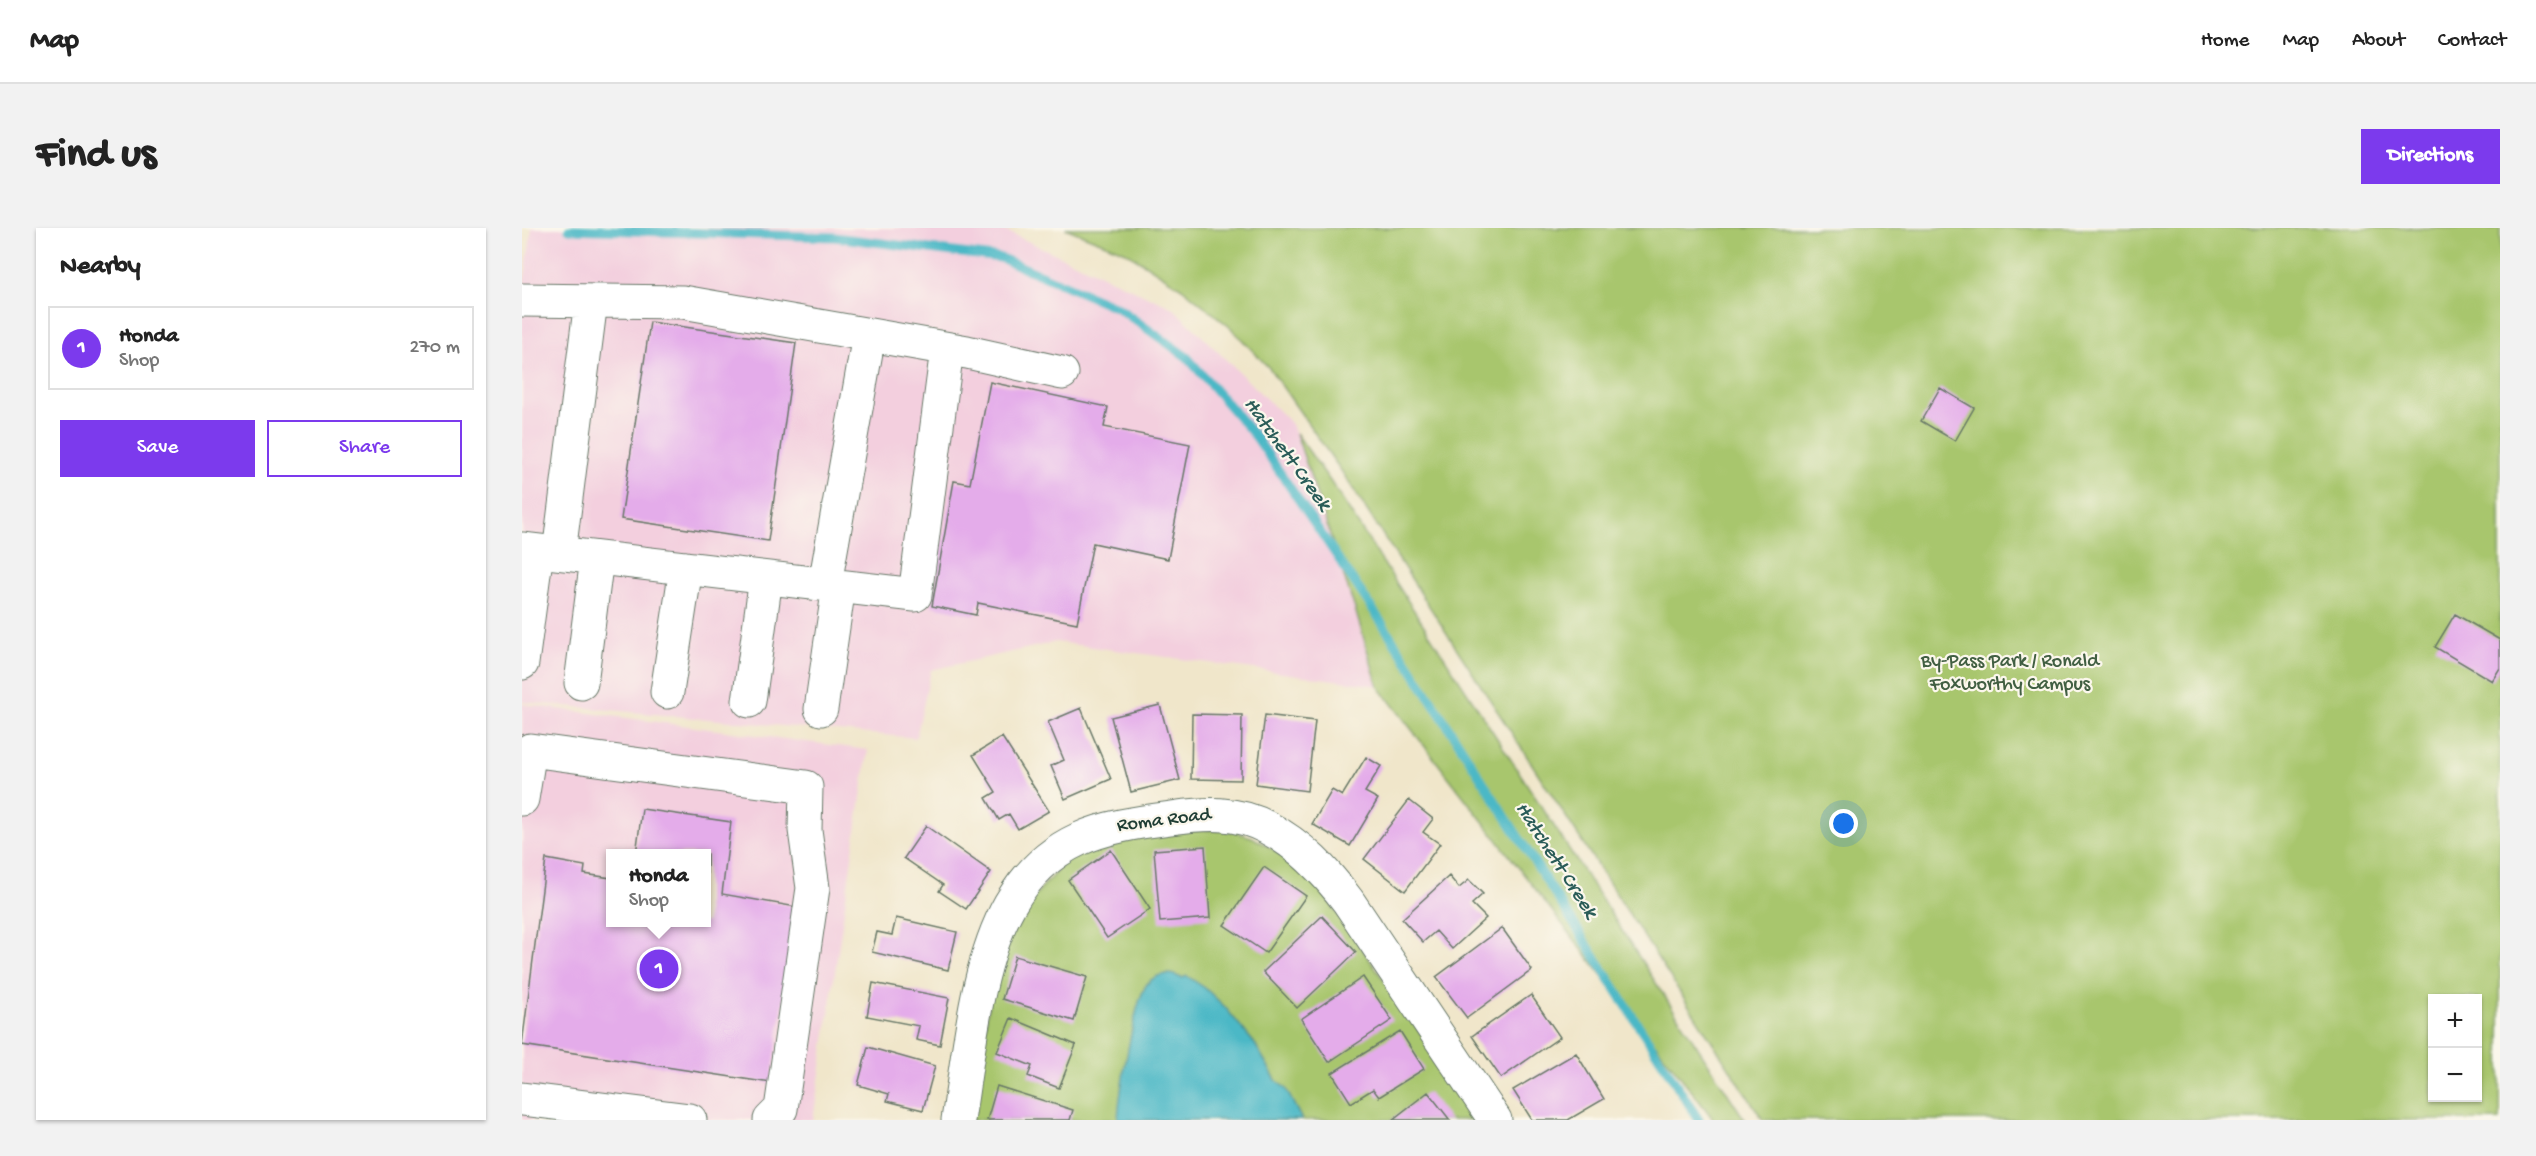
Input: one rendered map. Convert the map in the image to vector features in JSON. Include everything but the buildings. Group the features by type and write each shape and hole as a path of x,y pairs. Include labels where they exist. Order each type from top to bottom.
{"street":[{"path":"522,300 683,302 947,349 1062,373"},
{"path":"522,663 539,551 591,301"},
{"path":"821,709 832,585 868,335"},
{"path":"539,551 915,595 947,349"},
{"path":"581,683 597,558"},
{"path":"667,692 686,568"},
{"path":"749,701 766,578"},
{"path":"522,799 530,750 806,787 805,830 813,888 782,1109 770,1120"},
{"name":"Roma Road","path":"958,1120 988,952 999,925 1023,884 1057,851 1102,829 1128,823 1217,813 1248,819 1268,827 1288,839 1328,875 1348,901 1495,1120"},
{"path":"522,1099 690,1120"}],"shaded area":[{"path":"532,228 999,228 1173,308 1289,421 1296,433 1355,609 1378,686 1056,642 931,670 916,738 522,702 522,297"},
{"path":"522,704 868,750 813,1120 522,1120"}],"green space":[{"name":"By-Pass Park / Ronald Foxworthy Campus","path":"1065,228 2500,228 2500,1120 1763,1120 1342,472 1270,369 1231,328 1182,288 1126,252"},
{"path":"1296,433 1330,481 1745,1120 1714,1120 1378,686 1355,609"},
{"path":"1165,830 1227,830 1252,837 1287,857 1324,894 1481,1120 971,1120 991,990 1015,918 1071,855"}],"water":[{"path":"1171,974 1182,978 1187,976 1205,988 1225,1007 1255,1044 1276,1080 1286,1089 1302,1120 1118,1120 1128,1049 1142,994 1152,979"}],"waterway":[{"name":"Hatchett Creek","path":"569,229 834,237 1001,258 1118,308 1187,357 1256,437 1384,626 1699,1120"}],"place":[{"name":"Honda","path":"659,969"}]}
